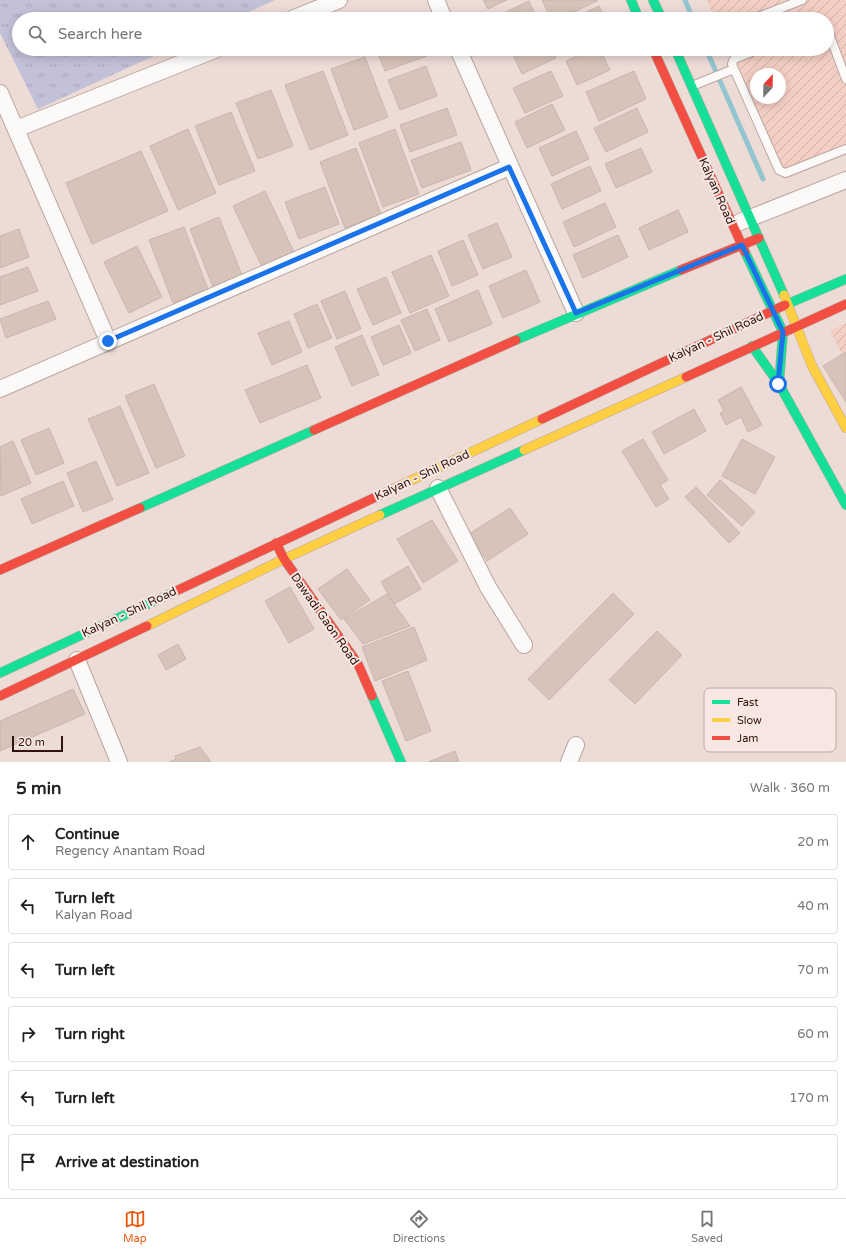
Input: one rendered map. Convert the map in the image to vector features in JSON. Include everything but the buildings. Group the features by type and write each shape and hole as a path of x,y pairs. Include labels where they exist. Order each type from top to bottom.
{"main road":[{"path":"631,0 636,12"},
{"path":"653,0 659,12"},
{"name":"Kalyan Road","path":"656,56 732,224 783,332"},
{"name":"Kalyan Road","path":"679,56 798,325 808,368 846,428"},
{"path":"0,570 576,313 759,238"},
{"name":"Kalyan - Shil Road","path":"0,673 772,311 846,279"},
{"name":"Kalyan - Shil Road","path":"0,696 284,559 846,304"},
{"path":"778,384 783,332"},
{"path":"752,346 778,384 846,505"},
{"path":"778,384 792,377"},
{"name":"Dawadi Gaon Road","path":"276,543 284,559 358,664 400,762"}],"street":[{"path":"309,12 339,0"},
{"path":"436,0 441,12"},
{"path":"16,129 199,56"},
{"path":"461,56 509,167 576,313"},
{"path":"0,93 108,341"},
{"path":"0,389 509,167"},
{"path":"732,224 846,180"},
{"path":"438,488 488,587 524,645"},
{"path":"77,660 119,762"},
{"path":"569,762 576,745"}],"lane":[{"path":"771,12 802,0"},
{"path":"834,47 846,79"},
{"path":"740,56 734,58 732,64 779,170 788,172 846,149"},
{"path":"692,86 734,69"}],"shaded area":[{"path":"707,0 846,0 846,153 786,179 753,104 786,104 786,68 750,68 750,98 731,56 834,56 834,12 712,12"},
{"path":"846,323 846,363 830,331"}],"green space":[{"path":"0,0 275,0 249,12 12,12 12,56 154,56 38,109 0,33"}],"waterway":[{"path":"685,0 690,12"},
{"path":"709,56 763,179"}],"traffic: fast":[{"path":"631,0 636,12"},
{"path":"653,0 659,12"},
{"path":"678,56 784,295"},
{"path":"745,252 783,332 779,384"},
{"path":"516,340 681,270"},
{"path":"785,305 846,279"},
{"path":"752,346 779,384 846,505"},
{"path":"140,508 314,430"},
{"path":"380,515 524,450"},
{"path":"0,673 176,591"},
{"path":"372,696 401,762"}],"traffic: slow":[{"path":"784,295 812,366 846,428"},
{"path":"524,450 686,377"},
{"path":"380,495 542,419"},
{"path":"147,626 284,559 380,515"}],"traffic: jam":[{"path":"656,56 745,252"},
{"path":"681,270 759,238"},
{"path":"686,377 846,304"},
{"path":"542,419 785,305"},
{"path":"314,430 516,340"},
{"path":"176,591 380,495"},
{"path":"0,570 140,508"},
{"path":"276,543 284,559 358,664 372,696"},
{"path":"0,696 147,626"}],"route":[{"path":"108,341 509,167 576,313 742,245 783,332 778,384"}]}
